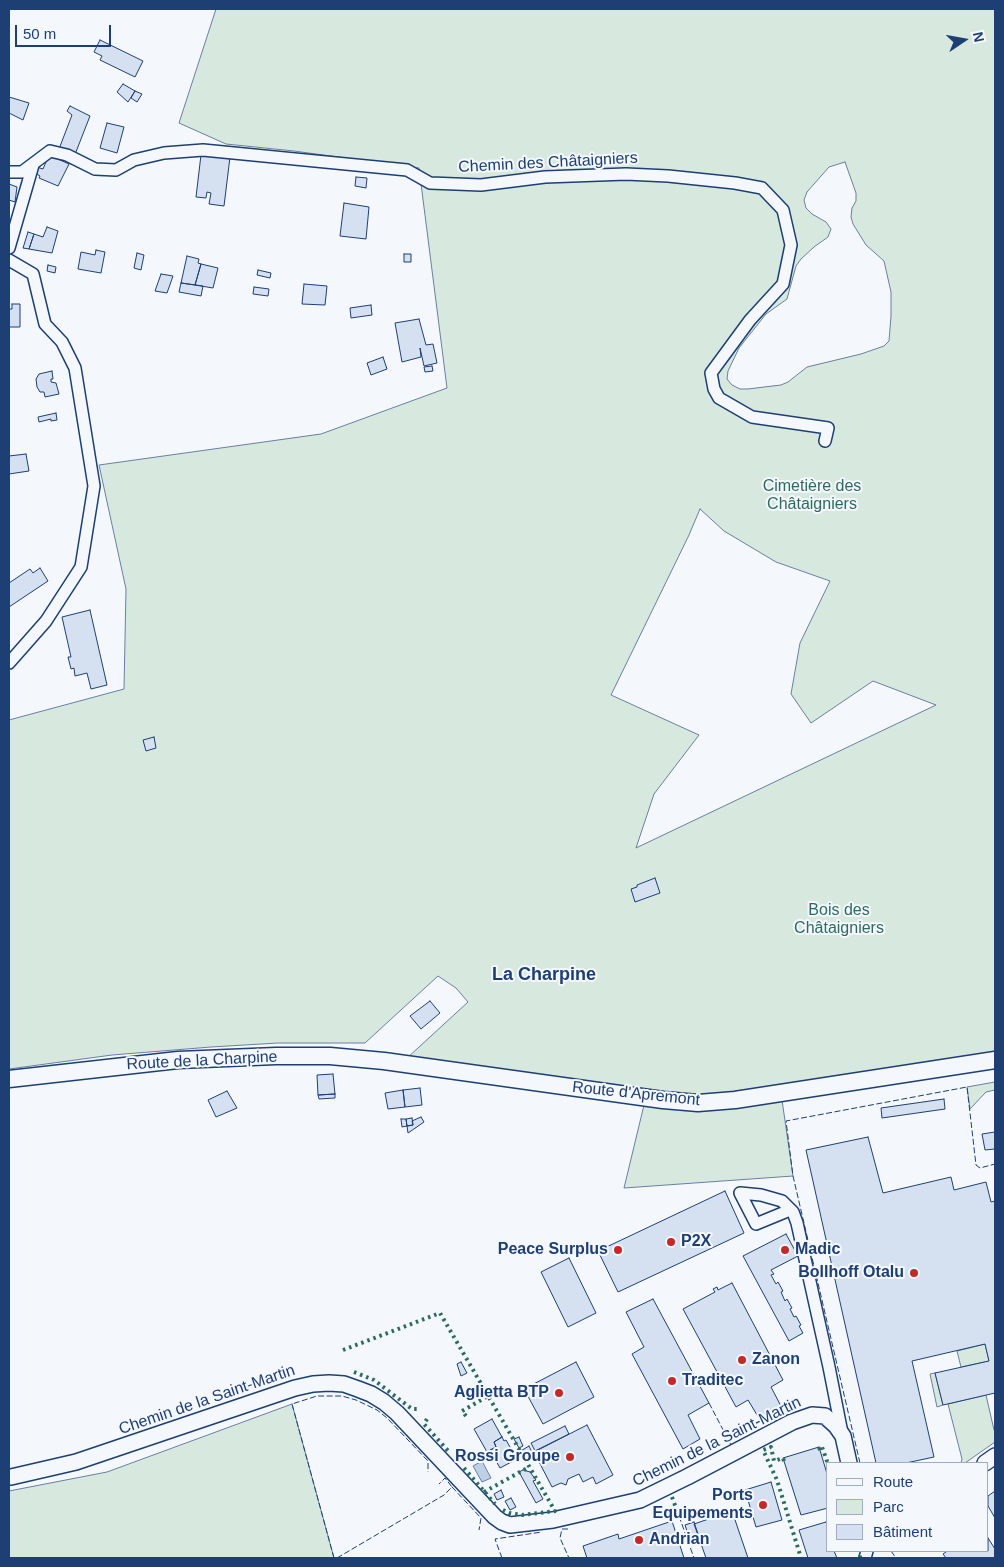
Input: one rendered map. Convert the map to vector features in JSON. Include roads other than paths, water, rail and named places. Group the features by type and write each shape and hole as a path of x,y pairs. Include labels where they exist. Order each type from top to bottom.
{"main road":[{"name":"Route de la Charpine","path":"9,1079 178,1060 330,1056 396,1063"},
{"name":"Route d'Apremont","path":"396,1063 663,1100 698,1103 735,1100 995,1060"}],"street":[{"name":"Chemin des Châtaigniers","path":"9,172 22,172 50,151 67,155 96,169 116,170 134,160 164,153 203,150 407,170 430,183 481,186 544,177 626,174 687,178 762,188 783,210 791,244 783,284 750,320 711,372 714,389 719,398 752,417 828,428 825,441"},
{"path":"9,248 33,165"},
{"path":"9,260 33,274 45,324 62,342 75,368 94,486 81,567 46,621 9,663"},
{"name":"Chemin de la Saint-Martin","path":"790,1210 797,1223 836,1397 848,1462"},
{"name":"Chemin de la Saint-Martin","path":"10,1477 76,1462 295,1388 313,1384 344,1384 370,1394 384,1402 397,1413 495,1517 510,1525 553,1520 640,1500 688,1478 792,1422 812,1415 825,1416 833,1422 842,1436"}],"water":[{"path":"482,1461 491,1478 482,1482 473,1466"}],"place":[{"name":"P2X","path":"671,1242"},
{"name":"Peace Surplus","path":"618,1250"},
{"name":"Madic","path":"785,1250"},
{"name":"Bollhoff Otalu","path":"914,1273"},
{"name":"Zanon","path":"742,1360"},
{"name":"Traditec","path":"672,1381"},
{"name":"Aglietta BTP","path":"559,1393"},
{"name":"Rossi Groupe","path":"570,1457"},
{"name":"Ports Equipements","path":"763,1505"},
{"name":"Andrian","path":"639,1540"}],"district":[{"name":"La Charpine","path":"544,975"}],"park label":[{"name":"Cimetière des Châtaigniers","path":"812,496"},
{"name":"Bois des Châtaigniers","path":"839,920"}]}
